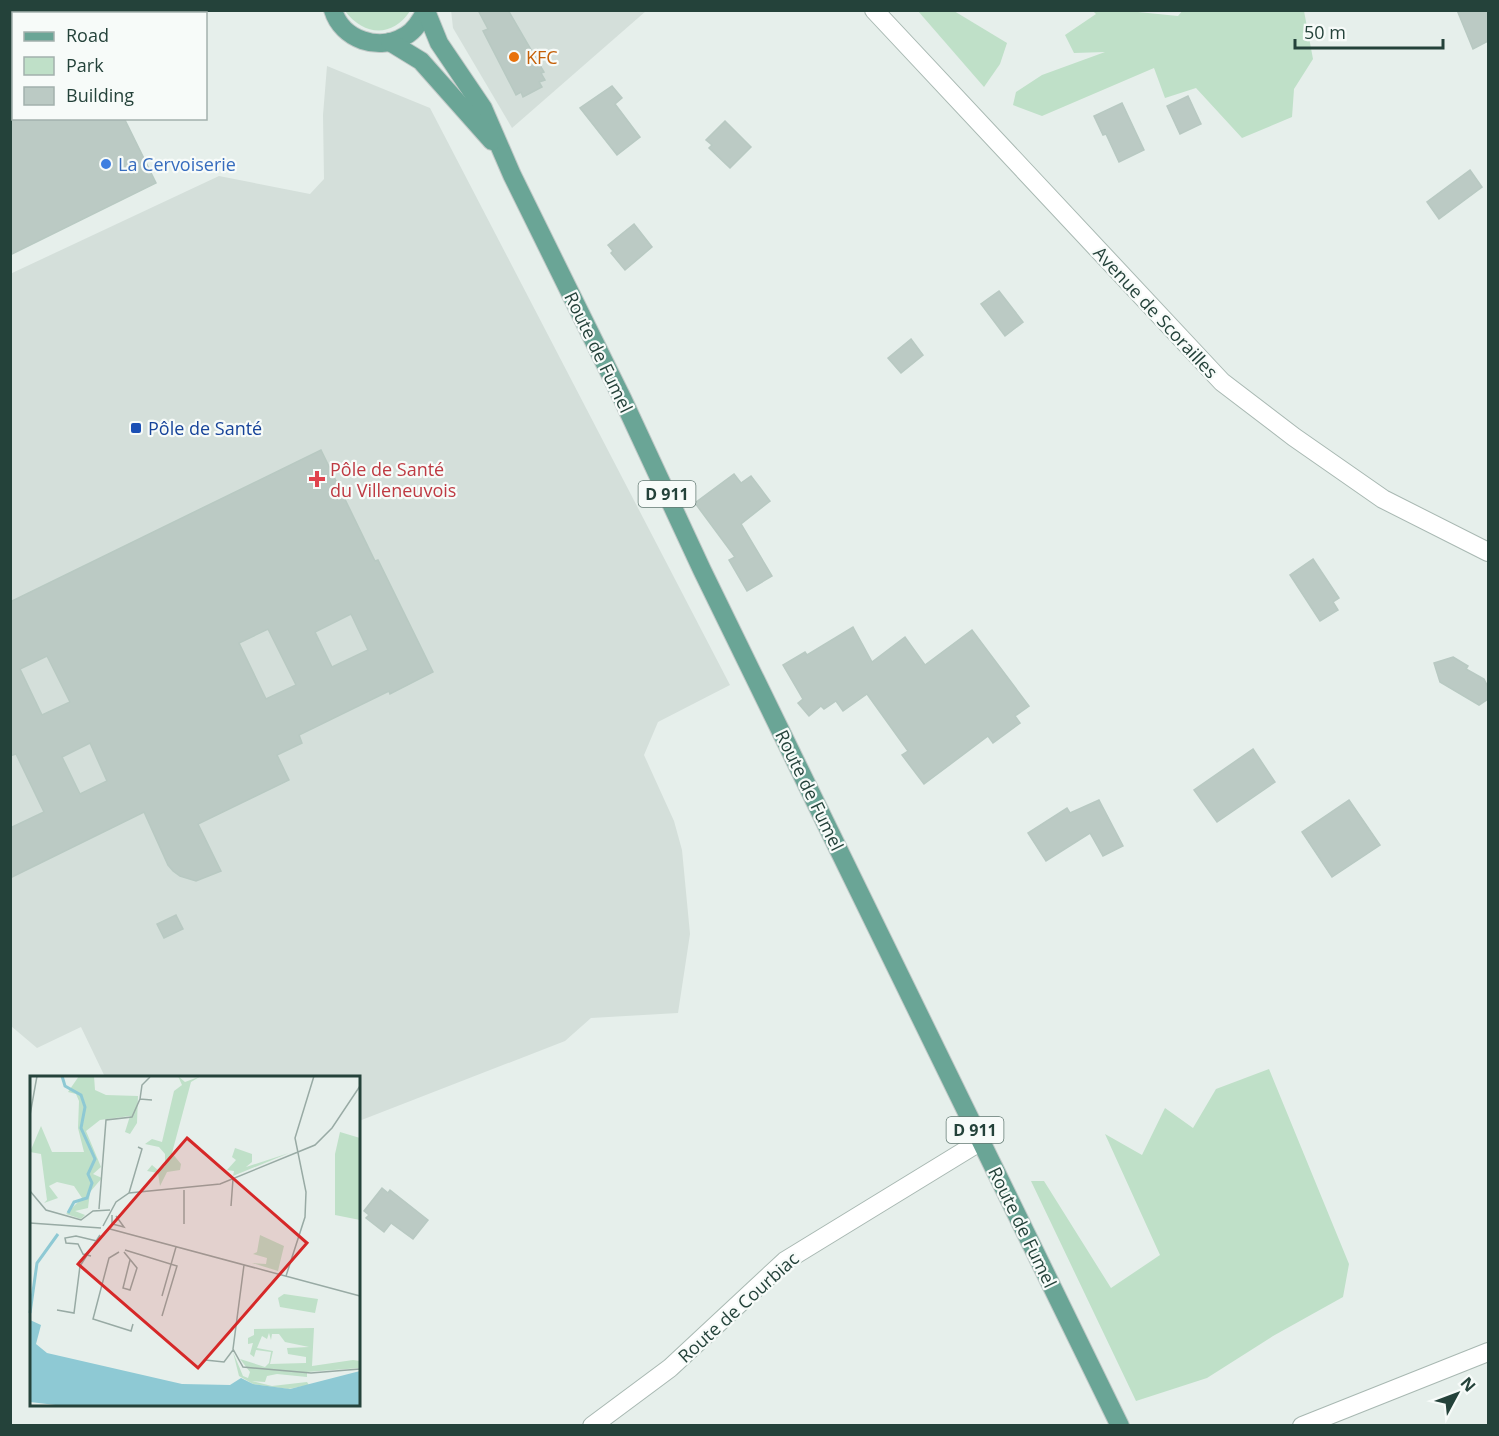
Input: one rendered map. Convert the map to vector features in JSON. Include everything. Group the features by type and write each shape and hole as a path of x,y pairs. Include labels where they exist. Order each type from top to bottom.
{"main road":[{"path":"331,12 351,35 374,43 390,42 405,36 417,26 426,11"},
{"name":"Route de Fumel","path":"426,11 439,43 483,108 512,175 623,400 702,570 1120,1425"},
{"name":"Route de Fumel","path":"390,42 421,61 503,154"}],"street":[{"name":"Avenue de Scorailles","path":"874,10 1222,382 1294,437 1383,499 1488,552"},
{"name":"Route de Courbiac","path":"592,1425 670,1368 785,1261 981,1141"},
{"path":"1302,1425 1488,1352"}],"shaded area":[{"path":"451,10 646,11 512,128 453,28"},
{"name":"Pôle de Santé du Villeneuvois","path":"327,66 430,108 730,685 658,722 644,755 674,821 682,850 690,934 678,1013 591,1018 565,1041 360,1121 360,1076 105,1076 81,1027 37,1048 11,1026 10,274 219,176 310,194 324,179 323,115"}],"green space":[{"path":"1183,10 1304,11 1313,59 1294,89 1292,117 1242,138 1196,88 1165,98 1154,68 1042,116 1013,105 1016,92 1042,75 1105,52 1074,53 1065,35 1096,14 1093,11 1128,11 1178,16"},
{"path":"345,11 410,11 395,26 378,30 361,25"},
{"path":"918,11 954,11 1007,43 1000,64 984,87"},
{"path":"1269,1069 1349,1264 1343,1297 1273,1336 1207,1378 1136,1401 1031,1181 1044,1181 1111,1288 1160,1255 1105,1134 1142,1155 1165,1108 1193,1128 1216,1089"}],"building":[{"name":"KFC","path":"478,10 508,10 544,72 541,73 545,80 539,82 542,87 523,97 521,92 516,95 483,31 488,29"},
{"path":"1457,10 1488,10 1488,41 1473,49"},
{"path":"612,86 622,98 615,104 640,137 617,155 580,108"},
{"path":"1188,96 1201,124 1180,134 1167,106"},
{"path":"1122,103 1144,150 1119,162 1106,134 1103,135 1094,116"},
{"path":"14,120 125,120 156,183 10,255 10,122"},
{"path":"725,121 751,147 730,168 709,148 712,145 706,140"},
{"path":"1470,170 1482,187 1439,219 1427,202"},
{"path":"634,224 652,247 625,270 611,253 613,251 608,245"},
{"path":"999,291 1023,322 1005,336 981,304"},
{"path":"911,339 923,355 901,373 888,358"},
{"name":"Pôle de Santé du Villeneuvois","path":"321,450 433,672 299,735 302,743 277,755 289,780 198,824 221,871 196,881 173,871 168,865 144,812 10,878 10,828 44,812 16,754 10,756 10,602","holes":["351,614 368,650 332,667 315,632","268,629 296,685 266,699 239,643","47,656 70,702 42,715 20,669","90,743 107,781 80,794 62,757"]},
{"path":"734,474 741,483 751,476 770,501 741,524 772,576 747,591 729,560 735,557 695,503"},
{"path":"1313,559 1339,598 1333,602 1338,610 1320,621 1290,575"},
{"path":"853,627 872,662 905,637 925,665 972,630 1029,706 1015,716 1020,723 993,743 988,736 924,784 902,755 908,751 867,694 843,711 836,701 824,709 821,706 809,716 798,703 803,699 783,665 805,652 807,655"},
{"path":"1453,657 1468,666 1466,669 1484,679 1488,687 1488,699 1479,705 1440,682 1434,663"},
{"path":"1253,749 1275,782 1217,822 1194,790"},
{"path":"1099,800 1123,846 1103,856 1090,833 1046,861 1028,833 1067,808 1070,813"},
{"path":"1349,800 1380,845 1332,877 1302,832"},
{"path":"176,915 183,929 164,938 157,924"},
{"path":"382,1188 388,1193 390,1190 428,1220 413,1239 391,1223 384,1232 366,1218 369,1215 364,1211"}],"place":[{"name":"KFC","path":"514,57"},
{"name":"La Cervoiserie","path":"106,164"},
{"name":"Pôle de Santé","path":"136,428"},
{"name":"Pôle de Santé du Villeneuvois","path":"317,479"}]}
